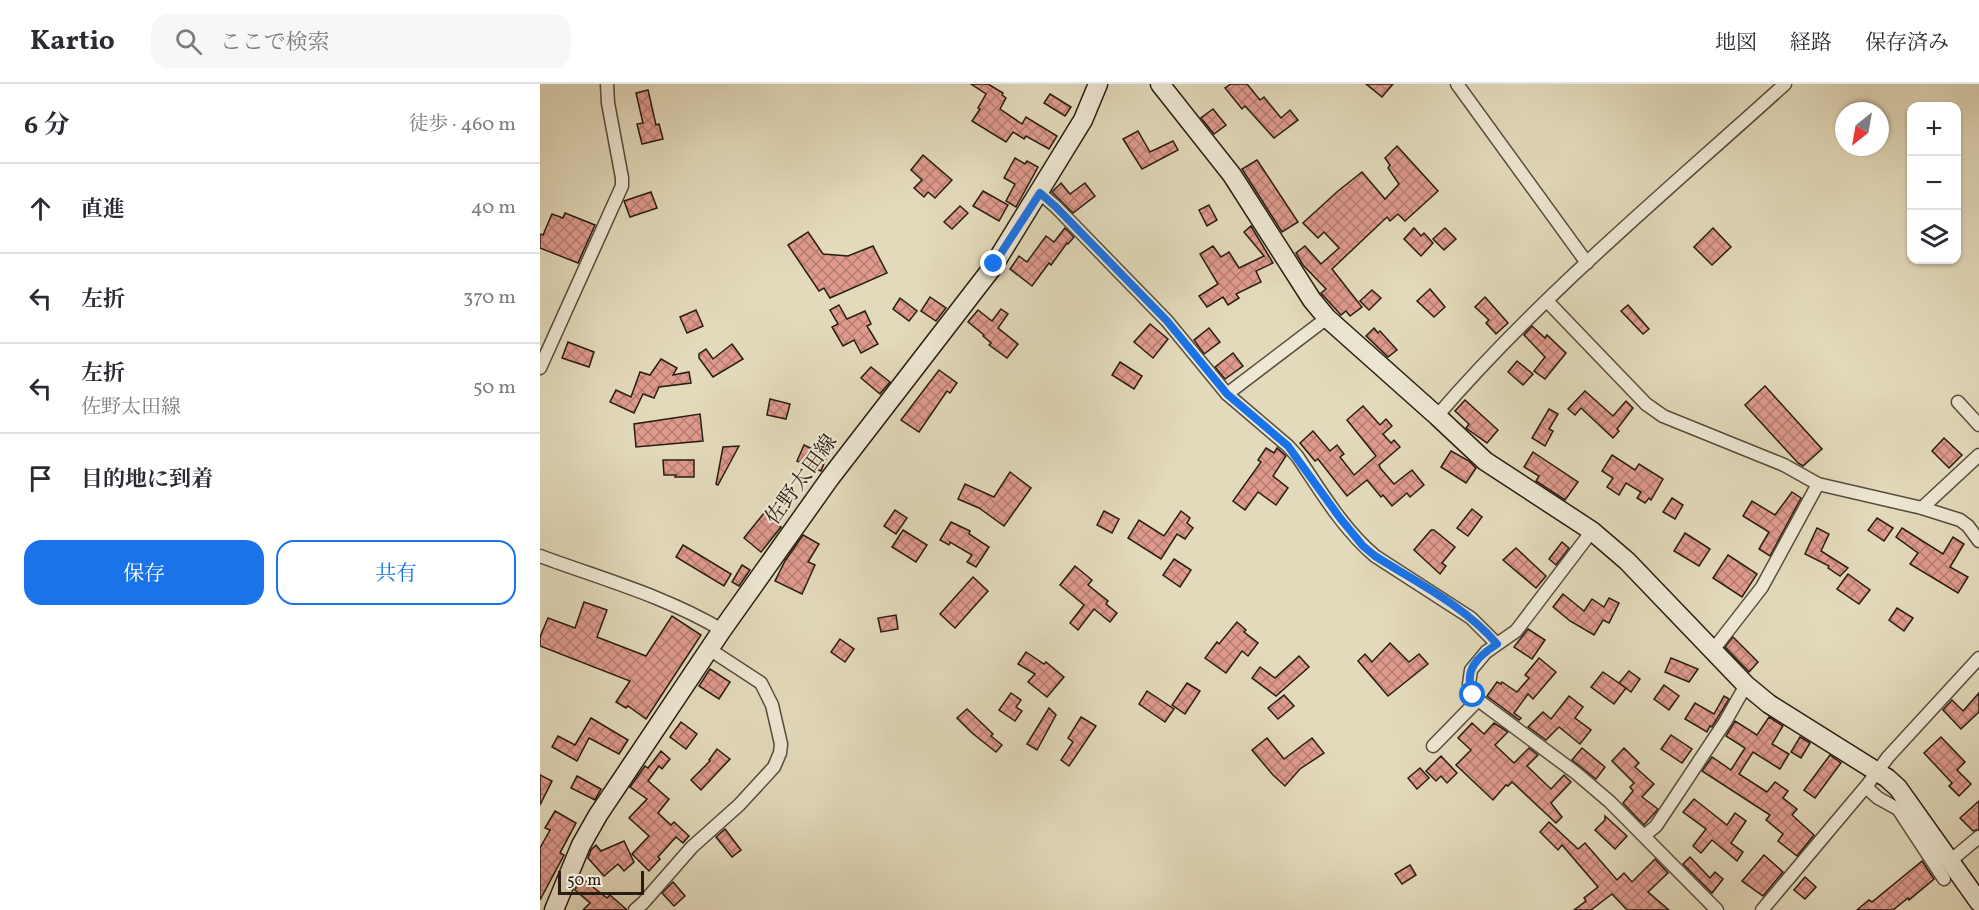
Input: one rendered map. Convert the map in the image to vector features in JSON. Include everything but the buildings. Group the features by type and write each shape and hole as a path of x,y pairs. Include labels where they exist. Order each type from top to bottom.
{"street":[{"path":"540,368 622,186 607,84"},
{"name":"佐野太田線","path":"554,910 581,845 598,815 722,630 830,478 992,268 1083,120 1098,84"},
{"path":"1160,84 1233,175 1312,300 1327,318 1485,462 1592,531 1627,561 1746,685 1769,704 1877,771 1898,788 1979,902"},
{"path":"1458,84 1587,263"},
{"path":"1437,416 1547,301 1785,84"},
{"path":"1040,193 1167,321 1227,394 1288,446 1363,546 1471,618 1497,644"},
{"path":"1547,301 1646,404 1662,416 1784,465 1818,484 1922,508 1960,520 1968,526 1979,541"},
{"path":"1227,394 1327,318"},
{"path":"1958,402 1979,425"},
{"path":"1922,508 1979,455"},
{"path":"1713,650 1762,587 1818,484"},
{"path":"1592,531 1516,631 1479,658 1469,677 1468,684 1478,700 1576,773 1644,836 1717,910"},
{"path":"540,556 670,602 722,630"},
{"path":"635,910 692,847 739,805 774,767 780,753 781,744 772,705 761,683 709,649"},
{"path":"1762,910 1896,748 1979,658"},
{"path":"1644,836 1656,825 1671,805 1725,722 1746,685"},
{"path":"1433,747 1478,700"},
{"path":"1866,787 1878,798 1898,809 1941,872"},
{"path":"1956,856 1979,837"}],"route":[{"path":"994,264 1040,193 1167,321 1227,394 1288,446 1363,546 1471,618 1490,635 1497,644 1479,658 1471,670 1468,684 1473,695"}]}
